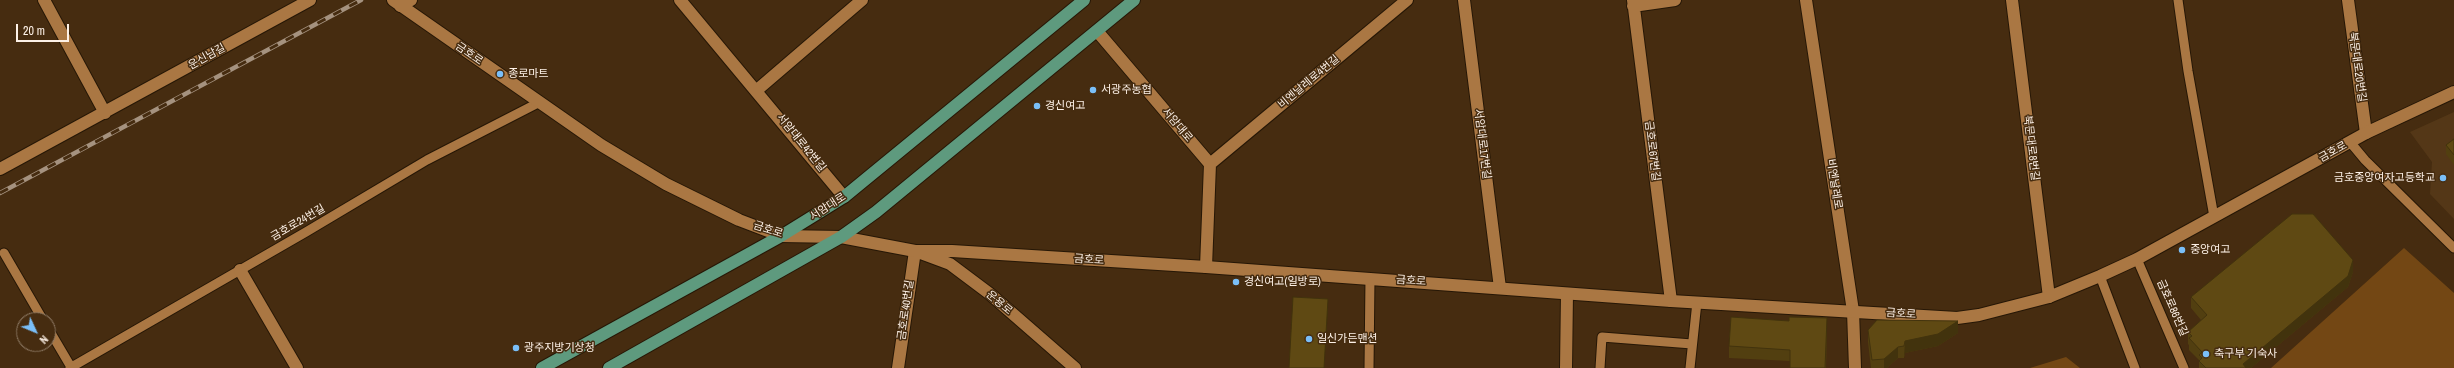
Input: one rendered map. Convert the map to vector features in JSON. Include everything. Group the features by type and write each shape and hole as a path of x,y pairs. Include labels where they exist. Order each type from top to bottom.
{"main road":[{"path":"609,368 841,237 876,212 1134,0"},
{"name":"서암대로","path":"542,368 781,236 844,197 1080,1"}],"street":[{"name":"운신남길","path":"0,169 310,0"},
{"path":"757,90 862,0"},
{"name":"비엔날레로4번길","path":"1210,164 1407,0"},
{"name":"서암대로17번길","path":"1464,0 1500,288"},
{"path":"1633,3 1675,0"},
{"name":"비엔날레로","path":"1806,0 1853,311 1855,368"},
{"name":"북문대로8번길","path":"2012,0 2049,296"},
{"name":"북문대로20번길","path":"2348,0 2366,133"},
{"name":"금호로","path":"401,2 538,103 601,145 666,184 739,220 781,236 841,237 915,251 952,251 1206,267 1370,278 1567,294 1957,318 1979,315 2049,296 2100,276 2137,259 2366,133 2454,92"},
{"name":"서암대로42번길","path":"685,2 844,197"},
{"path":"46,3 105,113"},
{"name":"금호로67번길","path":"1633,3 1671,301"},
{"name":"서암대로","path":"1097,31 1210,164"},
{"path":"1206,267 1210,164"},
{"name":"금호로40번길","path":"898,368 915,251"},
{"name":"운용로","path":"915,251 950,264 990,294 1075,368"},
{"path":"240,270 297,368"},
{"path":"1566,368 1567,294"}],"lane":[{"path":"2178,0 2188,71 2214,217"},
{"name":"금호로24번길","path":"56,342 71,368 427,160 538,103"},
{"path":"2350,142 2365,160 2454,248"},
{"path":"4,253 39,312"},
{"name":"금호로86번길","path":"2137,259 2184,368"},
{"path":"2100,276 2134,368"},
{"path":"1369,368 1370,278"},
{"path":"1690,368 1697,302"},
{"path":"1600,368 1602,337 1692,344"}],"shaded area":[{"name":"금호중앙여자고등학교","path":"2454,112 2454,219 2430,194 2432,162 2410,132"},
{"path":"2404,248 2454,293 2454,368 2271,368"},
{"path":"2066,357 2080,368 2030,368"}],"building":[{"path":"2454,139 2454,155 2446,145"},
{"path":"2292,214 2313,214 2353,260 2348,276 2243,364 2246,368 2206,368 2199,361 2202,358 2199,355 2202,352 2189,338 2192,336 2188,332 2207,315 2191,297"},
{"name":"일신가든맨션","path":"1293,297 1328,299 1324,368 1289,368"},
{"path":"1731,317 1789,321 1789,317 1827,318 1825,368 1790,368 1790,350 1729,346"},
{"path":"1877,320 1958,321 1938,334 1905,341 1904,346 1898,347 1884,359 1872,360 1868,330"}],"railway":[{"path":"0,193 361,0"}],"place":[{"name":"종로마트","path":"500,74"},
{"name":"서광주농협","path":"1093,90"},
{"name":"경신여고","path":"1037,106"},
{"name":"금호중앙여자고등학교","path":"2443,178"},
{"name":"중앙여고","path":"2182,250"},
{"name":"경신여고(일방로)","path":"1236,282"},
{"name":"일신가든맨션","path":"1309,339"},
{"name":"광주지방기상청","path":"516,348"},
{"name":"축구부 기숙사","path":"2206,354"}]}
